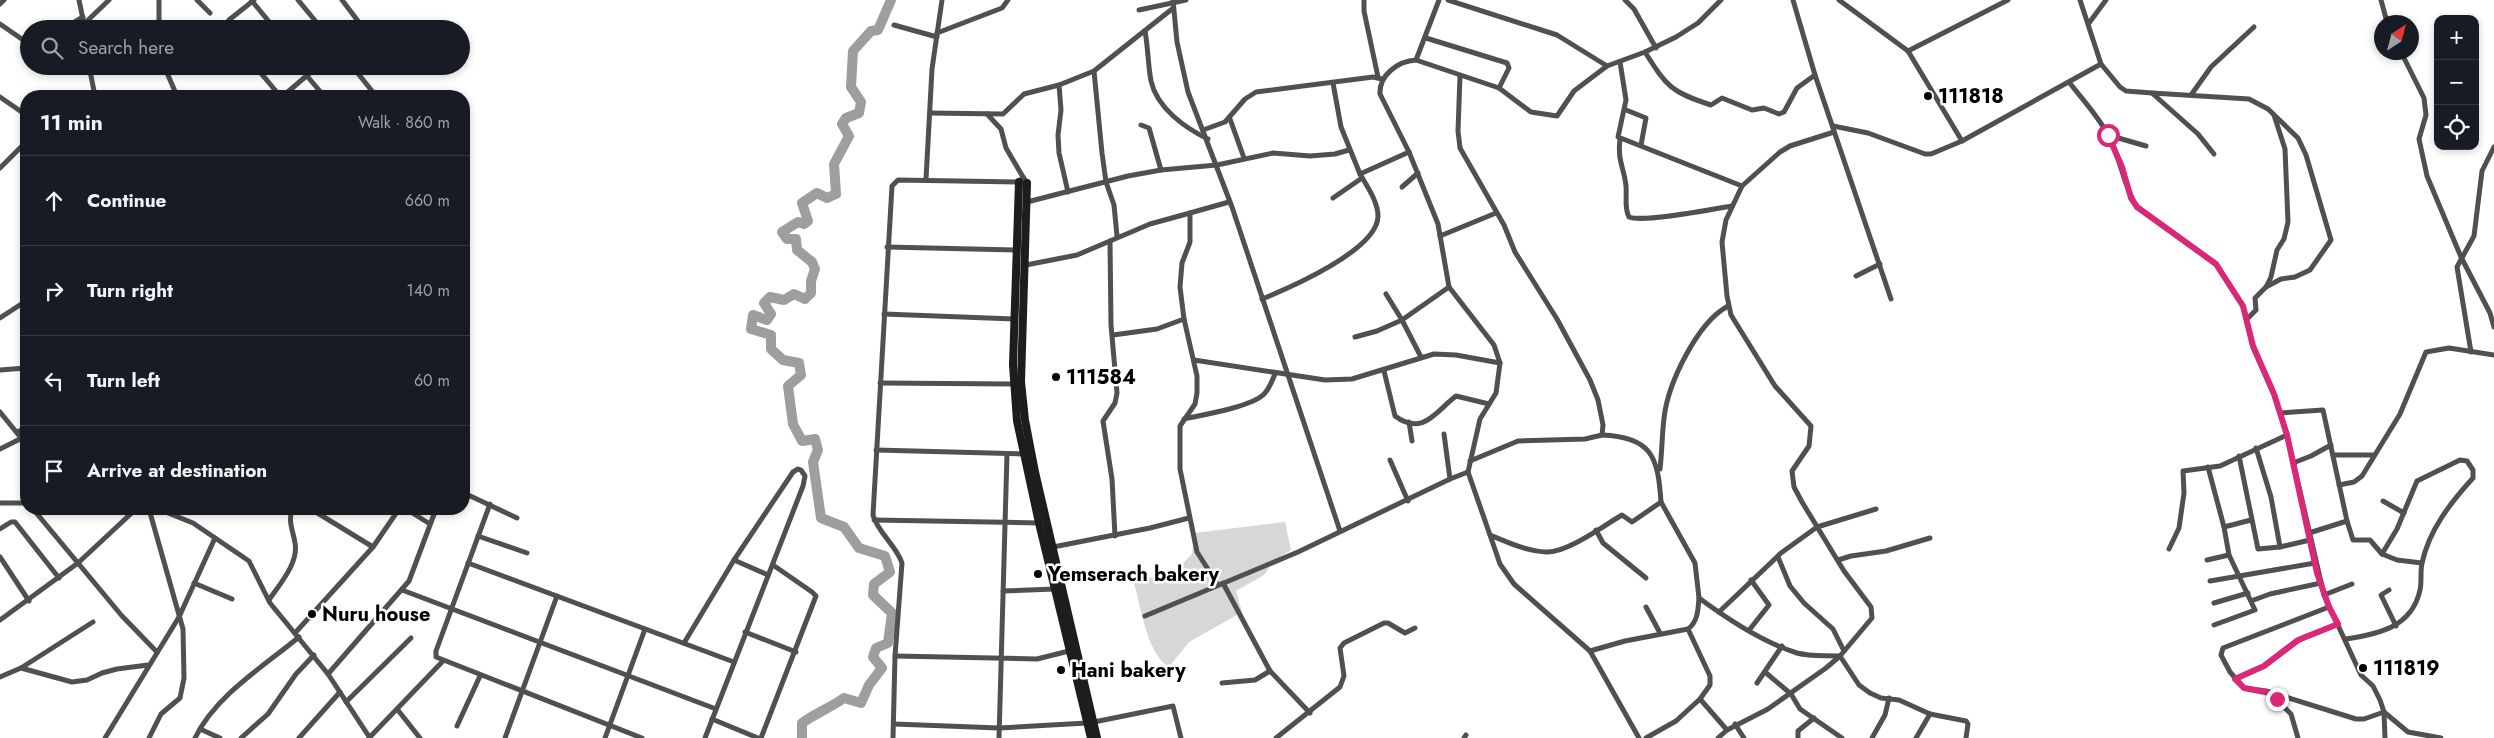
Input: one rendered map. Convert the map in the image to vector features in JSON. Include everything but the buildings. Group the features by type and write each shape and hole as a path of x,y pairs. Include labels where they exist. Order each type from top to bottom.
{"street":[{"path":"0,4 4,0"},
{"path":"79,0 83,20"},
{"path":"90,20 109,0"},
{"path":"158,0 158,20"},
{"path":"197,0 210,14"},
{"path":"298,0 315,20"},
{"path":"342,0 357,20"},
{"path":"926,179 930,112 942,0"},
{"path":"894,25 937,35 1002,8 1008,0"},
{"path":"1139,10 1186,0"},
{"path":"1364,0 1364,10 1380,78 1380,94 1409,152 1436,216 1449,287 1494,345 1500,363 1496,393 1480,419 1468,472 1500,564 1514,584 1590,651 1639,738"},
{"path":"1416,60 1439,0"},
{"path":"1448,0 1556,34 1607,66"},
{"path":"1625,0 1634,9 1656,48"},
{"path":"1203,130 1230,119 1245,99 1256,92 1380,78 1402,64 1416,60 1499,88 1524,109 1557,116 1574,91 1607,66 1656,48 1698,23 1721,0"},
{"path":"1793,0 1833,129 1892,299"},
{"path":"1839,0 1908,51 1962,141"},
{"path":"1908,51 2008,0"},
{"path":"2080,0 2089,22 2101,64 2120,87 2126,91 2249,99 2260,103 2291,129 2302,146 2332,240 2310,270 2295,278 2281,279 2266,287 2255,298 2256,310 2247,319"},
{"path":"2089,22 2106,0"},
{"path":"2380,0 2385,15"},
{"path":"228,20 253,1 268,20"},
{"path":"930,112 1004,114 1024,94 1059,85 1094,71 1145,31 1173,4"},
{"path":"1173,4 1177,42 1188,92 1208,139 1340,531"},
{"path":"78,20 83,17"},
{"path":"0,24 20,38"},
{"path":"2191,95 2212,68 2254,27"},
{"path":"1145,31 1152,84 1159,99 1184,124 1208,139"},
{"path":"1426,38 1507,63 1509,68 1499,88"},
{"path":"1645,52 1664,82 1691,98 1711,105 1722,98 1752,110 1764,108 1779,114 1784,112 1797,88 1815,74"},
{"path":"2405,60 2424,98 2426,115 2419,139 2424,168 2461,257 2490,314 2494,327"},
{"path":"1620,62 1625,85 1626,110 1617,134 1620,139 1619,160 1626,186 1626,212 1629,217 1634,219 1732,206"},
{"path":"1718,738 1735,724 1768,709 1791,694 1840,656 1872,618 1873,614 1872,607 1817,527 1798,494 1791,475 1793,467 1809,446 1811,426 1775,386 1730,315 1722,242 1732,206 1742,186 1780,152 1790,146 1833,129 1868,133 1925,154 1962,141 2101,64"},
{"path":"1094,71 1106,182 1114,205 1117,236"},
{"path":"91,75 94,90"},
{"path":"168,75 174,90"},
{"path":"263,75 277,90"},
{"path":"289,90 308,75"},
{"path":"310,75 320,90"},
{"path":"359,75 371,90"},
{"path":"1460,76 1458,131 1460,148 1515,252 1557,319 1590,380 1598,400 1603,425 1602,435"},
{"path":"1262,299 1293,286 1323,270 1345,256 1373,232 1378,216 1376,206 1349,150 1341,127 1333,82"},
{"path":"2069,82 2108,135 2122,167 2131,198 2137,207 2216,264 2243,306 2253,346 2287,435 2320,583 2329,607 2346,639 2361,675 2373,686 2384,712 2385,738"},
{"path":"1059,85 1061,110 1058,135 1059,153 1068,192"},
{"path":"2152,93 2198,134 2214,154"},
{"path":"0,97 20,111"},
{"path":"1626,110 1646,118 1641,145"},
{"path":"987,114 1002,129 1006,148 1023,181 1027,202 1021,382 1026,420 1053,547 1055,589 1069,651 1091,723 1098,738"},
{"path":"2266,287 2288,222 2285,149 2274,115"},
{"path":"1230,119 1244,158"},
{"path":"1141,125 1149,128 1161,170"},
{"path":"2108,135 2146,146"},
{"path":"1620,139 1641,145 1664,156 1742,186"},
{"path":"2470,352 2458,272 2461,257 2474,236 2482,171 2494,147"},
{"path":"1,166 20,148"},
{"path":"1027,202 1161,170 1217,165 1274,153 1310,156 1334,154 1349,150"},
{"path":"1333,198 1361,176 1409,152"},
{"path":"1402,187 1418,173"},
{"path":"893,738 895,656 902,563 900,555 874,520 887,246 893,183 898,180 926,179 1023,181"},
{"path":"1023,181 1016,250 1013,384 1023,454 1039,523 1054,567 1091,723 1091,738"},
{"path":"1026,265 1077,255 1110,241 1117,236 1166,218 1229,202"},
{"path":"1190,213 1190,242 1180,275 1184,319 1197,376 1197,393 1192,409 1183,419 1180,426 1180,470 1189,518 1200,558 1220,584 1270,671 1310,712"},
{"path":"1440,236 1496,214"},
{"path":"1110,241 1117,394 1115,402 1103,421 1112,479 1114,536"},
{"path":"887,246 1016,250"},
{"path":"1856,276 1880,264"},
{"path":"1355,337 1377,331 1402,320 1449,287"},
{"path":"1386,294 1421,357"},
{"path":"0,318 20,306"},
{"path":"1590,651 1660,633 1688,630 1693,626 1698,614 1699,598 1695,562 1661,502 1659,472 1664,417 1682,364 1711,318 1728,306"},
{"path":"884,314 1014,319"},
{"path":"1113,335 1157,329 1184,319"},
{"path":"2339,485 2360,478 2400,414 2426,352 2449,348 2494,355"},
{"path":"1194,360 1287,376 1325,380 1352,379 1384,371 1421,357 1456,355 1500,363"},
{"path":"1013,365 1022,366"},
{"path":"0,370 20,368"},
{"path":"1384,371 1395,416 1409,422 1418,424 1436,416 1456,396 1490,404"},
{"path":"1183,419 1213,414 1259,398 1268,389 1275,374"},
{"path":"880,383 1013,384"},
{"path":"2280,413 2322,409 2347,521 2354,540 2370,540 2382,554 2398,560 2422,563"},
{"path":"0,412 20,436"},
{"path":"1409,422 1412,441"},
{"path":"1444,434 1450,479"},
{"path":"1470,460 1518,441 1585,439 1602,435 1638,441 1651,455 1659,472"},
{"path":"2169,549 2179,528 2184,493 2183,471 2220,466 2287,435"},
{"path":"0,449 20,439"},
{"path":"2293,462 2311,456 2331,445"},
{"path":"2256,448 2271,497 2280,547"},
{"path":"876,450 1023,454"},
{"path":"999,738 1007,454"},
{"path":"2333,454 2374,455"},
{"path":"2239,456 2258,549 2280,547 2310,540"},
{"path":"1390,460 1408,500"},
{"path":"2346,639 2365,636 2396,626 2413,610 2420,591 2422,563 2444,514 2474,476 2470,464 2460,460 2417,480 2404,513 2382,554"},
{"path":"2208,467 2224,527 2229,555 2255,610 2214,625"},
{"path":"684,643 734,560 793,472 798,469 804,472 803,486 705,738"},
{"path":"1145,616 1298,552 1468,472"},
{"path":"0,496 2,502 20,503"},
{"path":"470,496 518,518"},
{"path":"2383,501 2404,513"},
{"path":"1490,535 1528,549 1547,552 1563,549 1622,515 1632,522 1661,502"},
{"path":"490,504 436,651 436,657 480,676 642,738"},
{"path":"1719,612 1751,580 1817,527 1876,509"},
{"path":"38,515 122,616 156,652"},
{"path":"0,620 29,601 78,563 130,515"},
{"path":"149,738 161,714 180,698 184,688 183,629 151,515"},
{"path":"173,515 193,523 248,561 269,600 328,674 370,738 443,661"},
{"path":"269,600 287,572 296,552 290,527 291,515"},
{"path":"321,515 373,547"},
{"path":"195,738 220,703 297,635 373,547 396,515"},
{"path":"416,515 430,524"},
{"path":"328,674 402,590 414,570 434,515"},
{"path":"1053,547 1114,536 1189,518"},
{"path":"874,520 1039,523"},
{"path":"2224,527 2251,520"},
{"path":"2309,533 2347,521"},
{"path":"0,529 11,522 15,522 59,578"},
{"path":"1596,530 1604,543 1646,578"},
{"path":"478,536 527,552"},
{"path":"105,738 179,617 215,538"},
{"path":"1838,560 1851,556 1886,551 1930,538"},
{"path":"2207,560 2229,555"},
{"path":"0,557 29,601"},
{"path":"1778,557 1790,586 1804,603 1833,629 1844,651"},
{"path":"734,560 768,575"},
{"path":"468,563 734,662"},
{"path":"2210,581 2315,563"},
{"path":"712,719 759,738 796,652 816,596 773,565"},
{"path":"1750,629 1769,605 1751,580"},
{"path":"194,583 232,599"},
{"path":"2251,601 2270,594 2320,583"},
{"path":"2324,595 2352,584"},
{"path":"1003,591 1055,589"},
{"path":"402,590 716,709"},
{"path":"2389,590 2381,595 2396,626"},
{"path":"2214,602 2248,593"},
{"path":"505,738 557,596"},
{"path":"1699,598 1719,612 1798,653 1840,656"},
{"path":"1646,607 1660,633"},
{"path":"2329,607 2223,648 2221,656 2235,679 2244,688 2275,694 2356,719 2364,719 2384,712"},
{"path":"0,678 22,668 93,622"},
{"path":"1276,738 1330,697 1343,682 1340,652 1344,643 1384,623 1388,623 1405,633 1415,628"},
{"path":"2235,679 2264,666 2298,640 2338,624"},
{"path":"605,738 645,629"},
{"path":"1646,738 1676,721 1700,699 1710,685 1710,676 1688,630"},
{"path":"745,632 796,652"},
{"path":"346,702 411,638"},
{"path":"1756,683 1766,672 1782,646"},
{"path":"895,656 1037,659 1069,651"},
{"path":"241,738 268,714 296,674 314,655"},
{"path":"1840,656 1864,690 1881,698 1899,700 1930,714 1966,721 1968,724 1966,738"},
{"path":"22,668 72,682 87,680 102,672 148,665"},
{"path":"1222,683 1255,680 1270,671"},
{"path":"1766,672 1791,694 1800,709 1842,738"},
{"path":"457,726 480,676"},
{"path":"299,738 340,692"},
{"path":"2275,694 2278,701 2291,714 2298,738"},
{"path":"1872,738 1885,716 1889,698"},
{"path":"1700,699 1727,730"},
{"path":"894,724 999,728 1091,723 1173,706 1181,738"},
{"path":"397,709 420,738"},
{"path":"2384,712 2408,732 2441,738"},
{"path":"1916,738 1930,714"},
{"path":"1798,738 1798,731 1814,718"},
{"path":"1735,724 1744,738"},
{"path":"200,729 220,738"}],"shaded area":[{"path":"1285,522 1291,550 1274,561 1264,575 1236,591 1242,612 1189,642 1169,667 1155,651 1145,628 1133,580 1148,577 1168,579 1192,554 1194,533"}],"waterway":[{"path":"802,738 802,723 812,716 844,698 861,703 869,685 882,668 873,657 876,648 888,643 892,613 873,595 874,584 890,572 885,556 859,548 844,527 821,518 813,462 818,450 815,439 802,441 793,424 788,386 801,375 799,363 783,360 771,349 771,335 751,329 753,315 767,320 771,314 764,303 770,297 784,300 794,294 805,299 811,293 811,281 815,269 812,262 797,250 796,239 787,239 782,232 798,222 804,224 808,221 802,203 817,193 827,198 836,194 834,164 849,136 842,124 846,118 859,113 861,102 851,87 853,51 871,31 878,30 891,0"}],"place":[{"name":"111818","path":"1928,96"},
{"name":"111584","path":"1056,377"},
{"name":"Yemserach bakery","path":"1038,574"},
{"name":"Nuru house","path":"312,614"},
{"name":"111819","path":"2363,668"},
{"name":"Hani bakery","path":"1061,670"}],"route":[{"path":"2108,135 2122,167 2131,198 2137,207 2146,216 2216,264 2243,306 2253,346 2274,394 2287,435 2317,573 2324,595 2338,624 2298,640 2277,658 2235,679 2244,688 2253,691 2266,691 2275,694 2277,699"}]}
